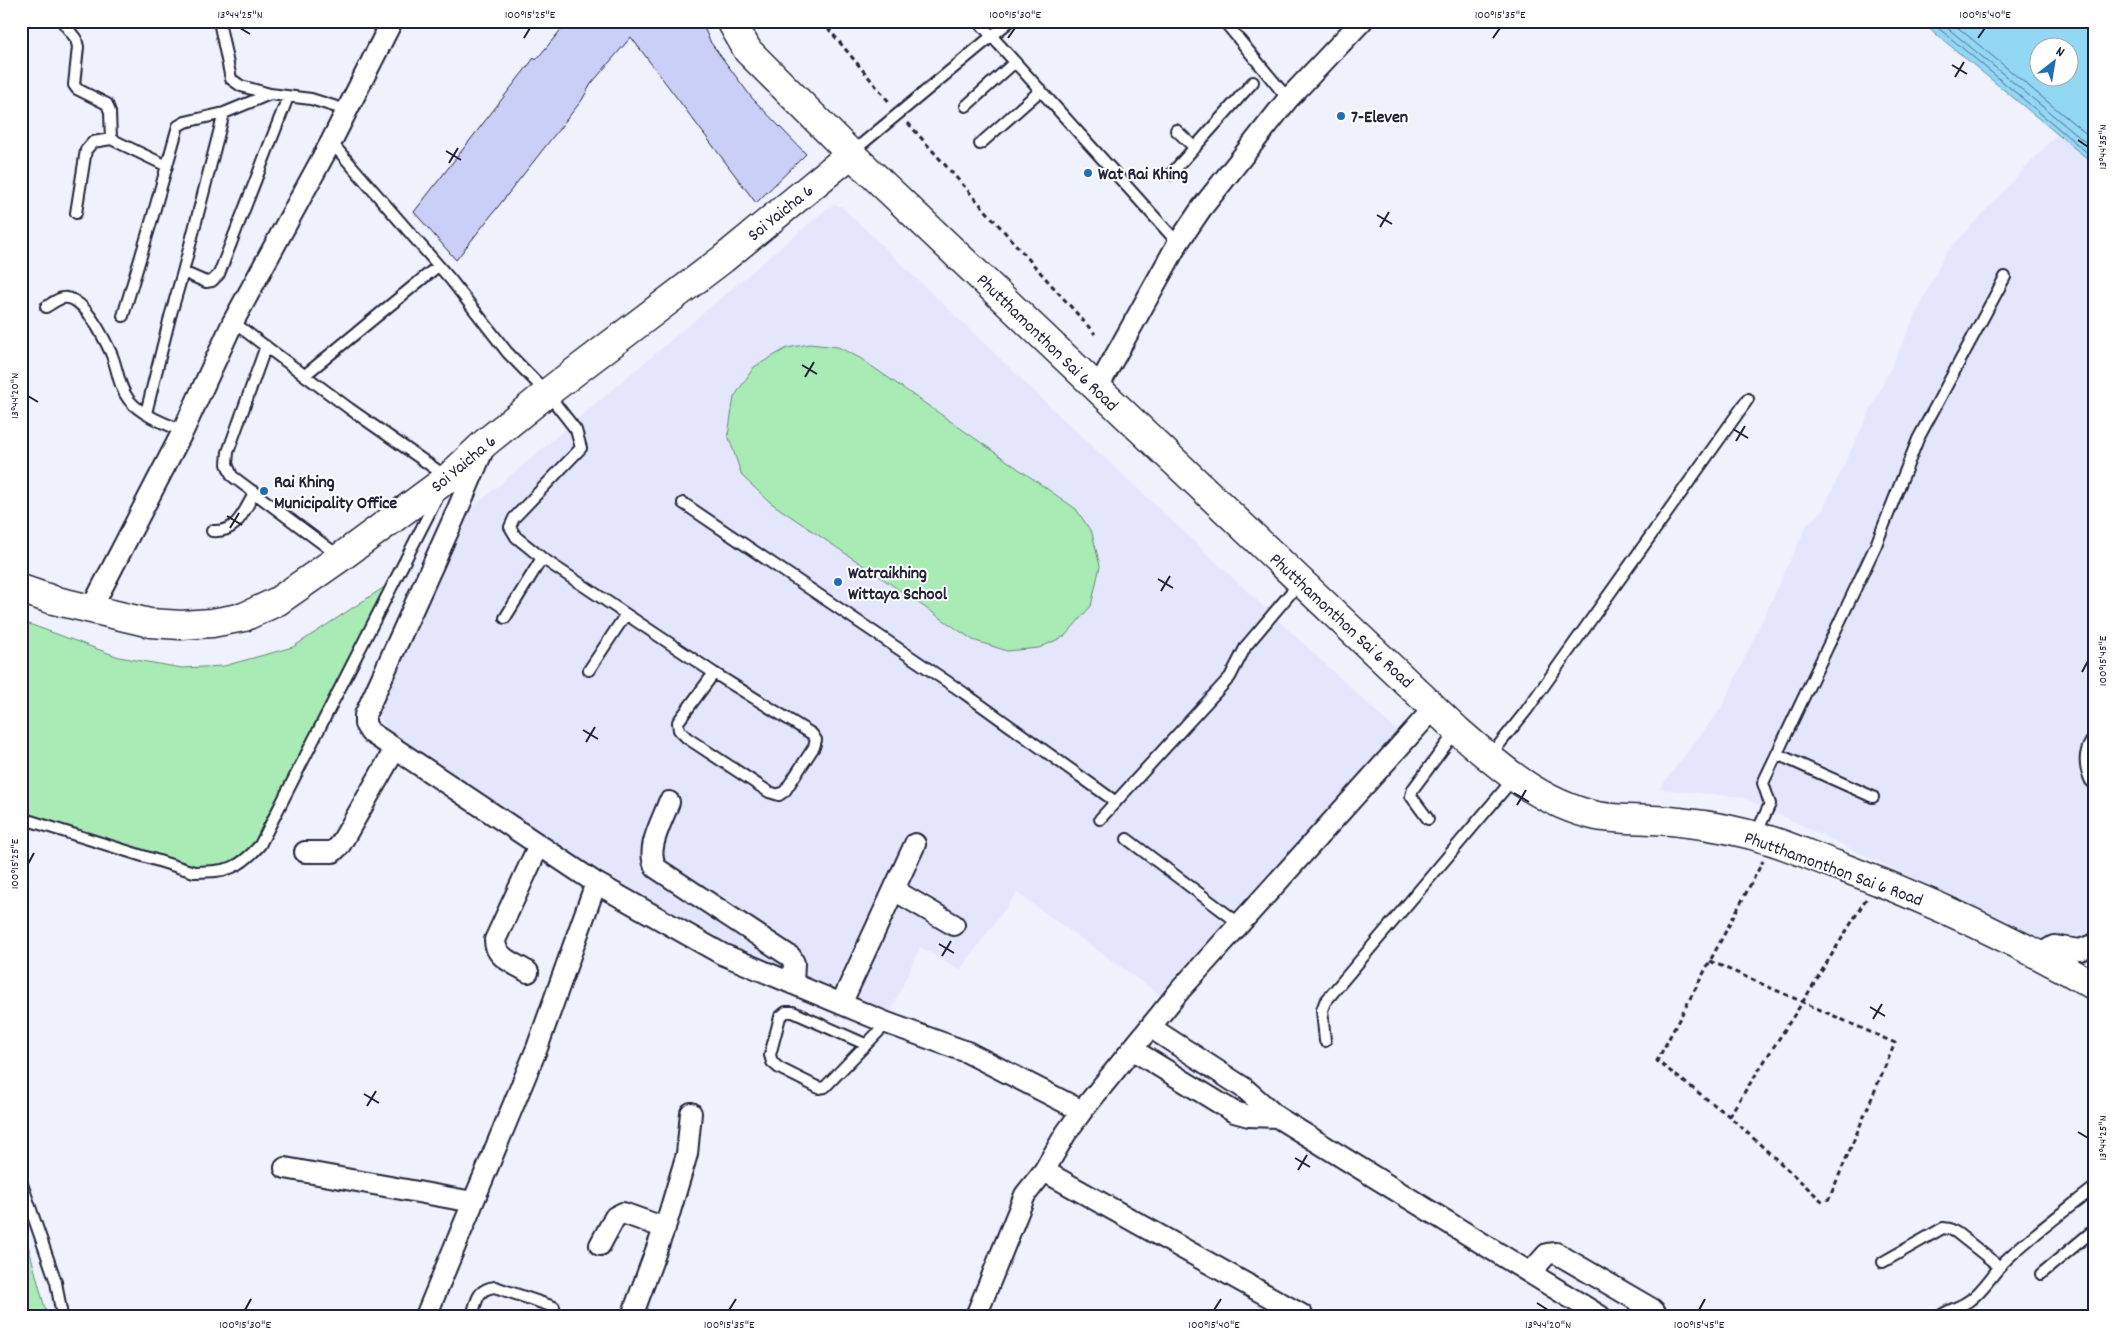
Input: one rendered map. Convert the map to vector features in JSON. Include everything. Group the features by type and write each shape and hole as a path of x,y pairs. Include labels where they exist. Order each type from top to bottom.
{"main road":[{"name":"Phutthamonthon Sai 6 Road","path":"731,21 748,51 850,154 1435,707 1457,730 1514,778 1542,795 1571,808 1595,815 1618,819 1679,822 1764,838 1908,893 2044,956 2092,984"},
{"name":"Soi Yaicha 6","path":"21,589 150,623 182,625 212,623 244,617 278,601 448,478 485,443 723,259 850,154"}],"street":[{"path":"91,609 183,431 234,322 331,142 392,21"},
{"path":"1097,389 1178,243 1222,180 1288,99 1362,21"},
{"path":"485,443 454,518 365,715 365,724 370,732 596,883 722,954 888,1023 967,1052 1082,1111"},
{"path":"976,1316 1025,1195 1044,1171 1066,1133 1082,1111 1181,989 1435,707"},
{"path":"2095,744 2091,752 2091,769 2095,778"},
{"path":"305,852 333,852 340,845 394,749"},
{"path":"669,802 652,849 651,860 656,868 792,958 794,962 793,984"},
{"path":"841,1004 915,844"},
{"path":"528,972 498,954 495,948 495,940 539,845"},
{"path":"426,1316 537,1048 596,883"},
{"path":"894,890 954,925"},
{"path":"2044,956 2054,946 2080,950 2095,944"},
{"path":"1150,1027 1244,1088 1277,1117 1600,1316"},
{"path":"1133,1050 1234,1112 1249,1116 1277,1117"},
{"path":"632,1316 665,1228 687,1154 691,1113"},
{"path":"285,1168 473,1202"},
{"path":"1044,1171 1302,1315"},
{"path":"600,1245 615,1217 623,1213 665,1228"},
{"path":"1531,1272 1547,1254 1556,1253 1652,1309 1654,1316"}],"lane":[{"path":"62,21 76,39 78,46 74,85 77,89 107,104 110,112 112,139"},
{"path":"220,21 231,79 241,86 270,94 311,99 346,110"},
{"path":"978,21 1178,243"},
{"path":"850,154 1010,21"},
{"path":"1224,21 1288,99"},
{"path":"966,106 1015,62"},
{"path":"1170,174 1253,82"},
{"path":"980,144 1040,90"},
{"path":"123,316 178,126 185,122 224,113 270,94"},
{"path":"183,272 206,282 212,281 219,274 288,97"},
{"path":"146,413 224,113"},
{"path":"1176,130 1195,148"},
{"path":"76,213 86,150 93,142 112,139 167,166"},
{"path":"331,142 438,266 507,352 548,393 576,430 581,448 514,518 510,527 516,537 542,558 714,673 812,734 816,740 814,747 785,790 779,795 769,792 687,738 679,730 678,722 714,673"},
{"path":"305,375 438,266"},
{"path":"1764,838 1770,806 1763,783 1876,545 1918,439 2005,277"},
{"path":"46,307 62,298 70,298 80,303 92,317 112,354 121,387 130,402 164,424 183,431"},
{"path":"21,818 194,872 222,871 246,861 260,845 448,478 350,409 234,322"},
{"path":"266,346 228,452 226,464 232,476 341,557"},
{"path":"1489,758 1526,711 1748,399"},
{"path":"212,532 224,532 234,527 255,492"},
{"path":"683,503 964,693 1116,802"},
{"path":"505,618 542,558"},
{"path":"1100,819 1230,677 1246,646 1301,582"},
{"path":"589,670 626,614"},
{"path":"1428,819 1414,802 1411,796 1413,789 1457,730"},
{"path":"1777,754 1873,797"},
{"path":"1326,1041 1322,1010 1325,1002 1514,778"},
{"path":"1127,839 1240,924"},
{"path":"865,1044 793,1012 786,1012 780,1018 770,1055 772,1062 779,1068 819,1088 825,1087 831,1083 865,1044 888,1023"},
{"path":"21,1180 56,1282 62,1316"},
{"path":"1940,1316 1950,1310 1961,1307 1977,1295 2000,1266 2095,1187"},
{"path":"1883,1262 1943,1228 1957,1233 2000,1266"},
{"path":"2040,1274 2095,1229"},
{"path":"472,1316 479,1295 486,1288 496,1287 554,1306"}],"path":[{"path":"822,21 898,113 1095,334"},
{"path":"1710,961 1895,1043 1829,1199 1822,1201 1729,1116 1657,1061 1710,961 1764,838"},
{"path":"1729,1116 1802,1003 1877,880"}],"shaded area":[{"path":"2057,134 2095,165 2095,953 2080,960 1742,797 1659,789 1722,707 1807,524 1822,511 1945,254"},
{"name":"Watraikhing Wittaya School","path":"834,205 841,206 1061,417 1399,733 1163,997 1017,893 960,970 920,947 890,1013 698,935 391,742 378,711 472,508 825,210"}],"green space":[{"path":"809,344 838,347 860,358 1076,509 1092,533 1100,566 1091,606 1065,636 1039,648 1007,651 973,640 771,503 742,476 728,435 734,397 754,367 787,348"},
{"path":"389,584 259,844 223,870 193,870 21,818 21,621 119,657 182,668 224,666 293,647"},
{"path":"21,1219 47,1316 21,1316"}],"water":[{"path":"1922,21 2095,21 2095,165 1936,34"}],"building":[{"path":"568,21 701,21 711,43 752,98 806,154 756,203 631,37 591,84 582,100 456,260 414,212 534,58 536,60"}],"place":[{"name":"7-Eleven","path":"1341,116"},
{"name":"Wat Rai Khing","path":"1088,173"},
{"name":"Rai Khing Municipality Office","path":"264,491"},
{"name":"Watraikhing Wittaya School","path":"838,582"}]}
